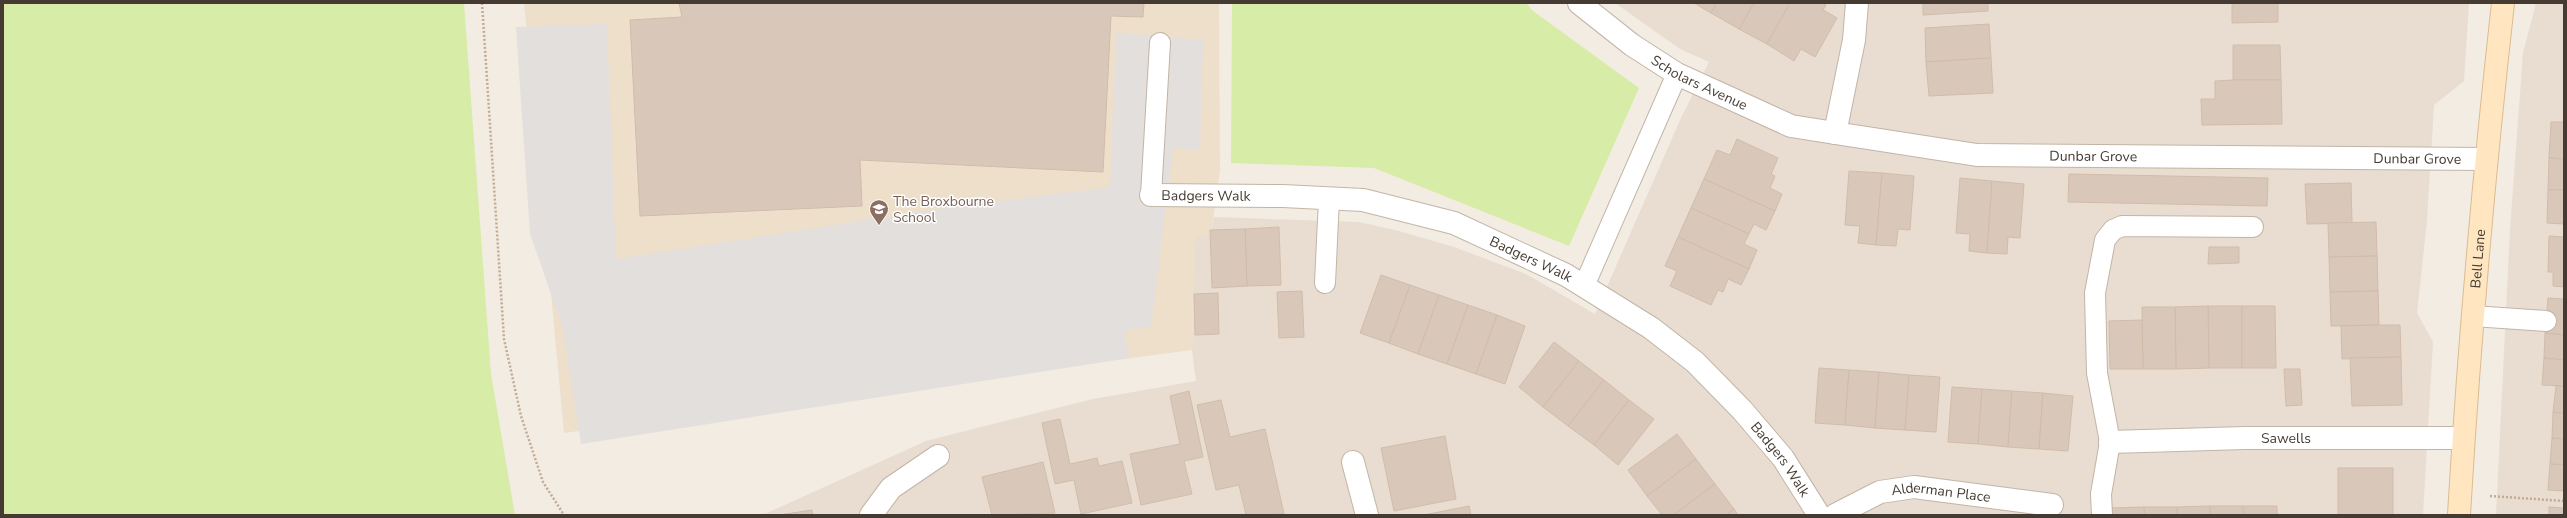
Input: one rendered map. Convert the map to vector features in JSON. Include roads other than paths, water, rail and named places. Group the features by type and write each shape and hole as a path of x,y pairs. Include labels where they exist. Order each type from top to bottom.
{"street":[{"name":"Scholars Avenue","path":"1579,3 1632,45 1678,74 1791,126 1835,133"},
{"path":"1835,133 1854,40 1857,3"},
{"name":"Bell Lane","path":"2459,505 2462,438 2486,159 2503,3"},
{"name":"Dunbar Grove","path":"1835,133 1977,155 2486,159"},
{"name":"Badgers Walk","path":"1150,195 1329,198 1363,200 1454,223 1566,275 1651,328 1695,362 1742,410 1783,458 1819,515"},
{"name":"Sawells","path":"2110,442 2244,438 2462,438"},
{"path":"871,515 891,488 938,456"},
{"path":"1353,462 1367,515"},
{"name":"Alderman Place","path":"1835,515 1880,492 1914,487 2052,505"}],"lane":[{"path":"1150,195 1160,43"},
{"path":"1584,286 1678,74"},
{"path":"1325,283 1329,198"},
{"path":"2102,515 2101,494 2110,442 2097,373 2095,293 2105,240 2113,230 2122,226 2253,227"},
{"path":"2473,316 2546,321"}],"place":[{"name":"The Broxbourne School","path":"879,226"}]}
